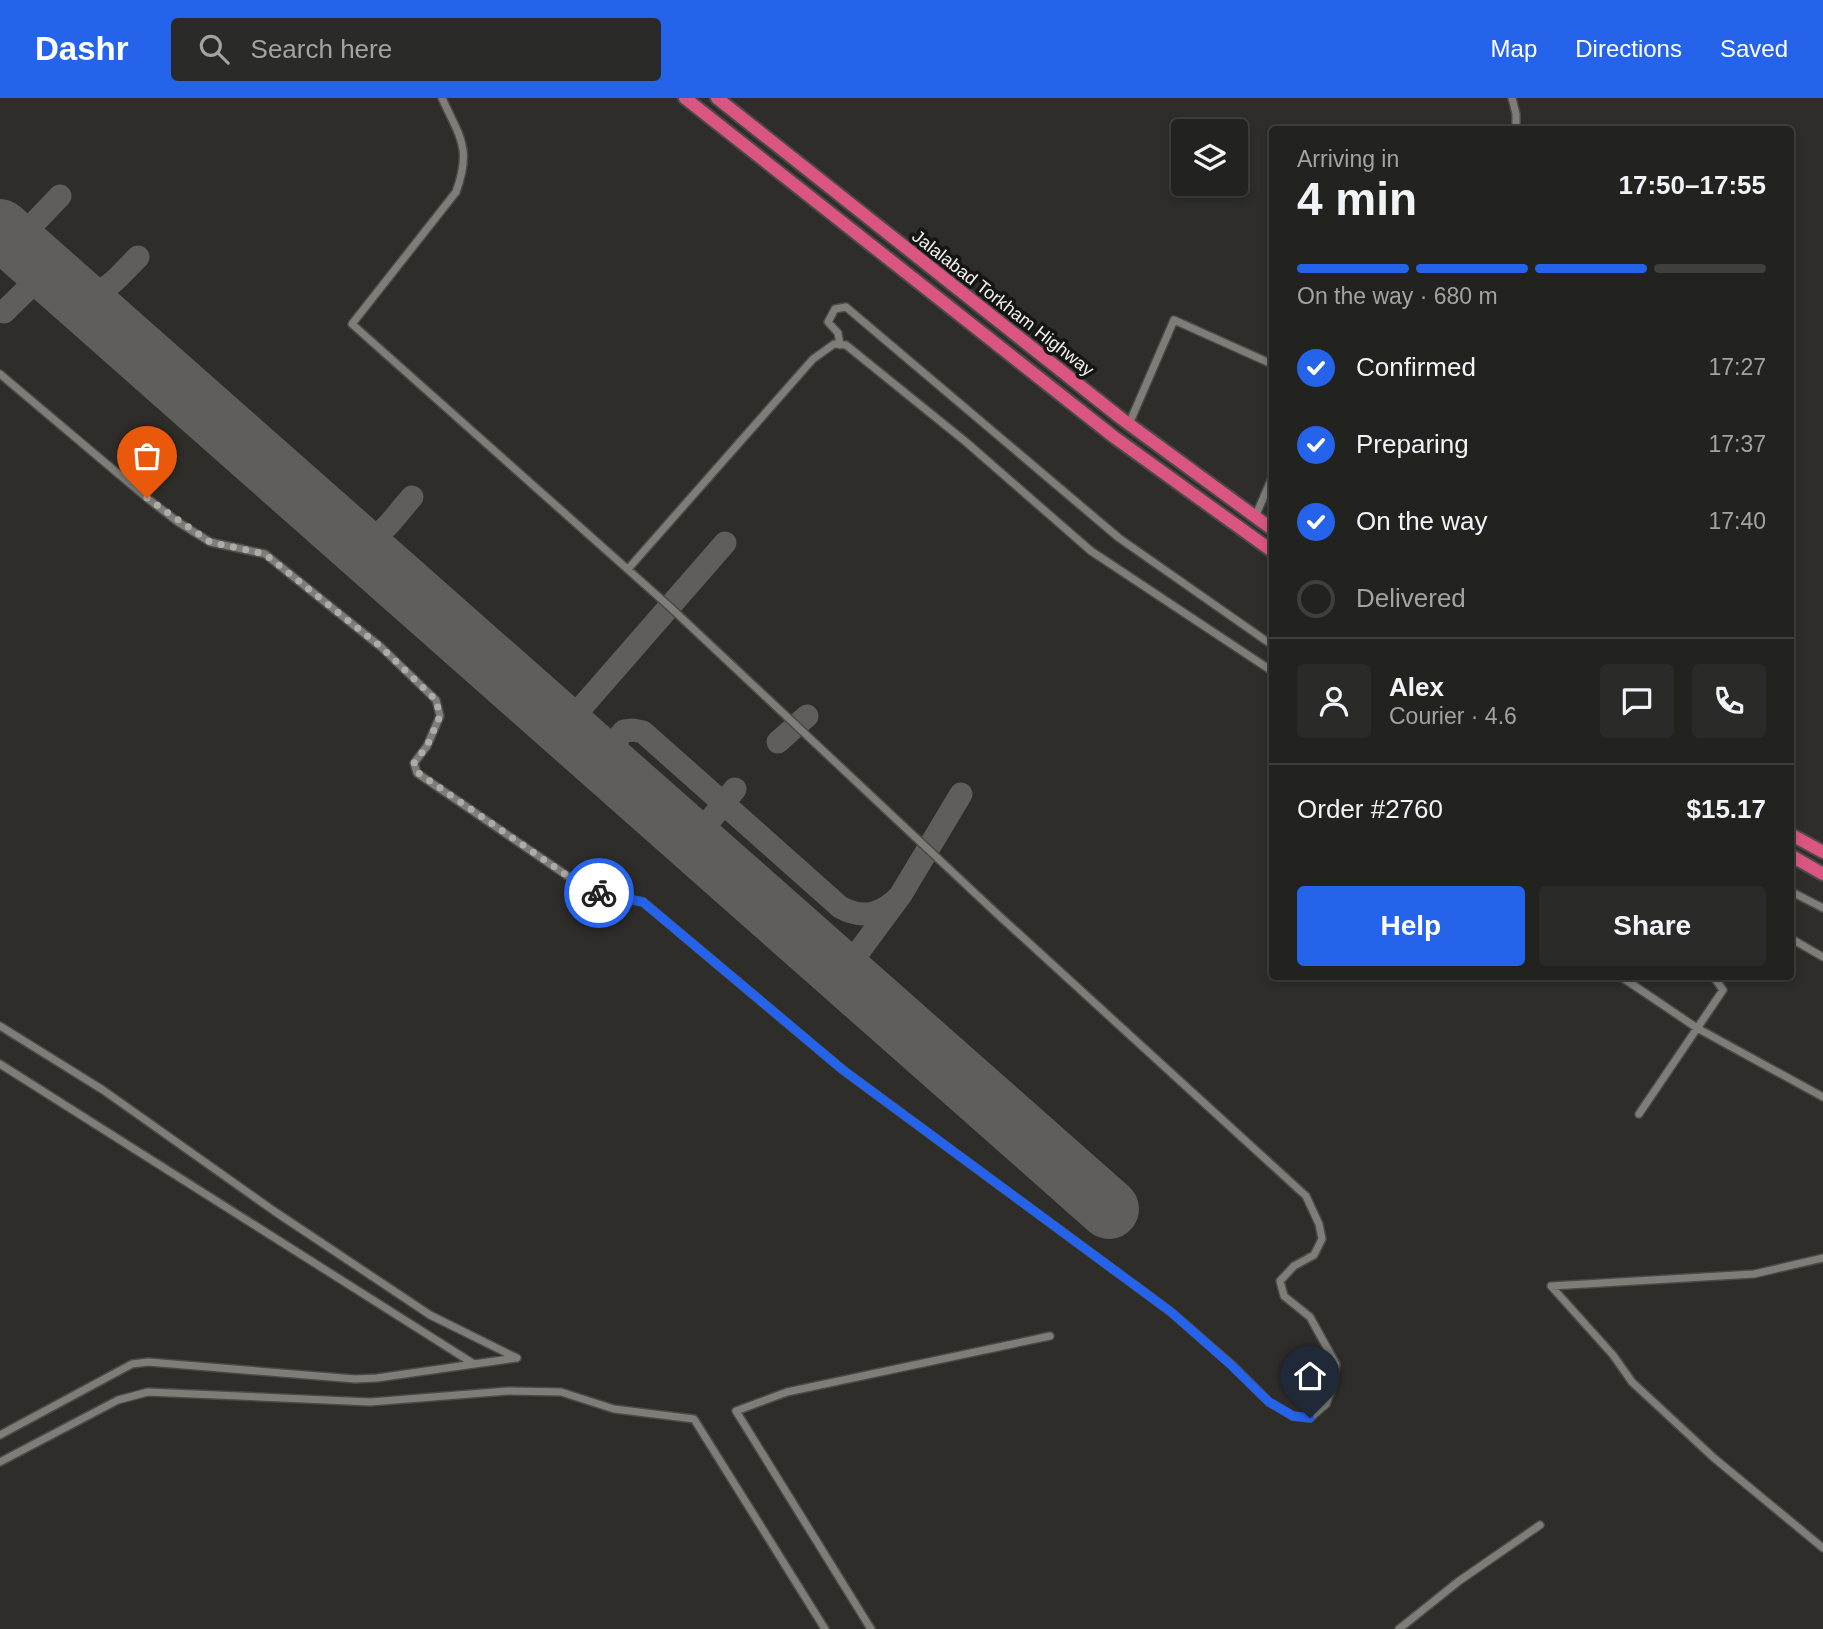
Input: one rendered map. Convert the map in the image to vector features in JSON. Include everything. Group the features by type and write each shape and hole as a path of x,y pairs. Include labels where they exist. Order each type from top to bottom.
{"highway":[{"path":"685,98 1114,437 1269,549"},
{"name":"Jalalabad Torkham Highway","path":"717,98 1129,424 1269,527"},
{"path":"1794,836 1823,852"},
{"path":"1794,857 1823,874"}],"street":[{"path":"0,374 178,522 210,542 265,554 381,647 436,700 440,716 427,746 414,763 417,772 591,892 643,902 843,1070 1171,1312 1269,1402 1293,1416 1310,1418 1326,1404 1334,1385 1336,1364 1310,1317 1284,1296 1280,1282 1294,1266 1314,1255 1322,1239 1319,1224 1306,1196 994,911 628,569 352,324 456,192 464,169 464,148 442,98"},
{"path":"1512,98 1516,126"},
{"path":"840,345 838,333 828,322 835,309 846,307 1119,538 1269,643"},
{"path":"1129,424 1174,320 1269,363"},
{"path":"628,569 813,359 834,344 846,345 925,408 1091,551 1269,669"},
{"path":"1255,517 1269,485"},
{"path":"1794,893 1823,908"},
{"path":"1794,940 1823,957"},
{"path":"1626,980 1697,1028 1823,1097"},
{"path":"1639,1114 1723,990 1716,980"},
{"path":"0,1026 103,1090 274,1211 430,1315 517,1358 377,1378 148,1362 132,1364 0,1435"},
{"path":"0,1064 474,1364"},
{"path":"1823,1258 1754,1274 1551,1286 1579,1315 1642,1391 1723,1466 1823,1548"},
{"path":"871,1629 736,1411 787,1392 1050,1336"},
{"path":"0,1462 118,1400 148,1392 370,1402 508,1391 561,1392 614,1409 694,1419 825,1629"},
{"path":"1399,1629 1459,1581 1540,1525"}],"taxiway":[{"path":"15,243 60,196"},
{"path":"56,279 84,290 102,289 138,257"},
{"path":"4,312 46,271"},
{"path":"107,288 106,311 126,340"},
{"path":"336,527 361,537 379,533 412,497"},
{"path":"381,532 379,555 401,584"},
{"path":"546,713 563,720 575,715 725,543"},
{"path":"575,715 570,728 579,742"},
{"path":"778,742 807,716"},
{"path":"600,759 624,731 643,732 840,907 857,913 872,913 887,907 900,896"},
{"path":"683,834 699,834 735,789"},
{"path":"834,968 849,965 900,896 961,794"},
{"path":"699,834 701,846 710,857"},
{"path":"852,963 850,973 857,988"}],"runway":[{"path":"0,229 1109,1209"}],"way so far":[{"path":"147,498 210,542 265,554 381,647 436,700 440,716 427,746 414,763 417,772 591,892 599,893"}],"route":[{"path":"599,893 643,902 843,1070 1171,1312 1269,1402 1293,1416 1310,1418"}]}
